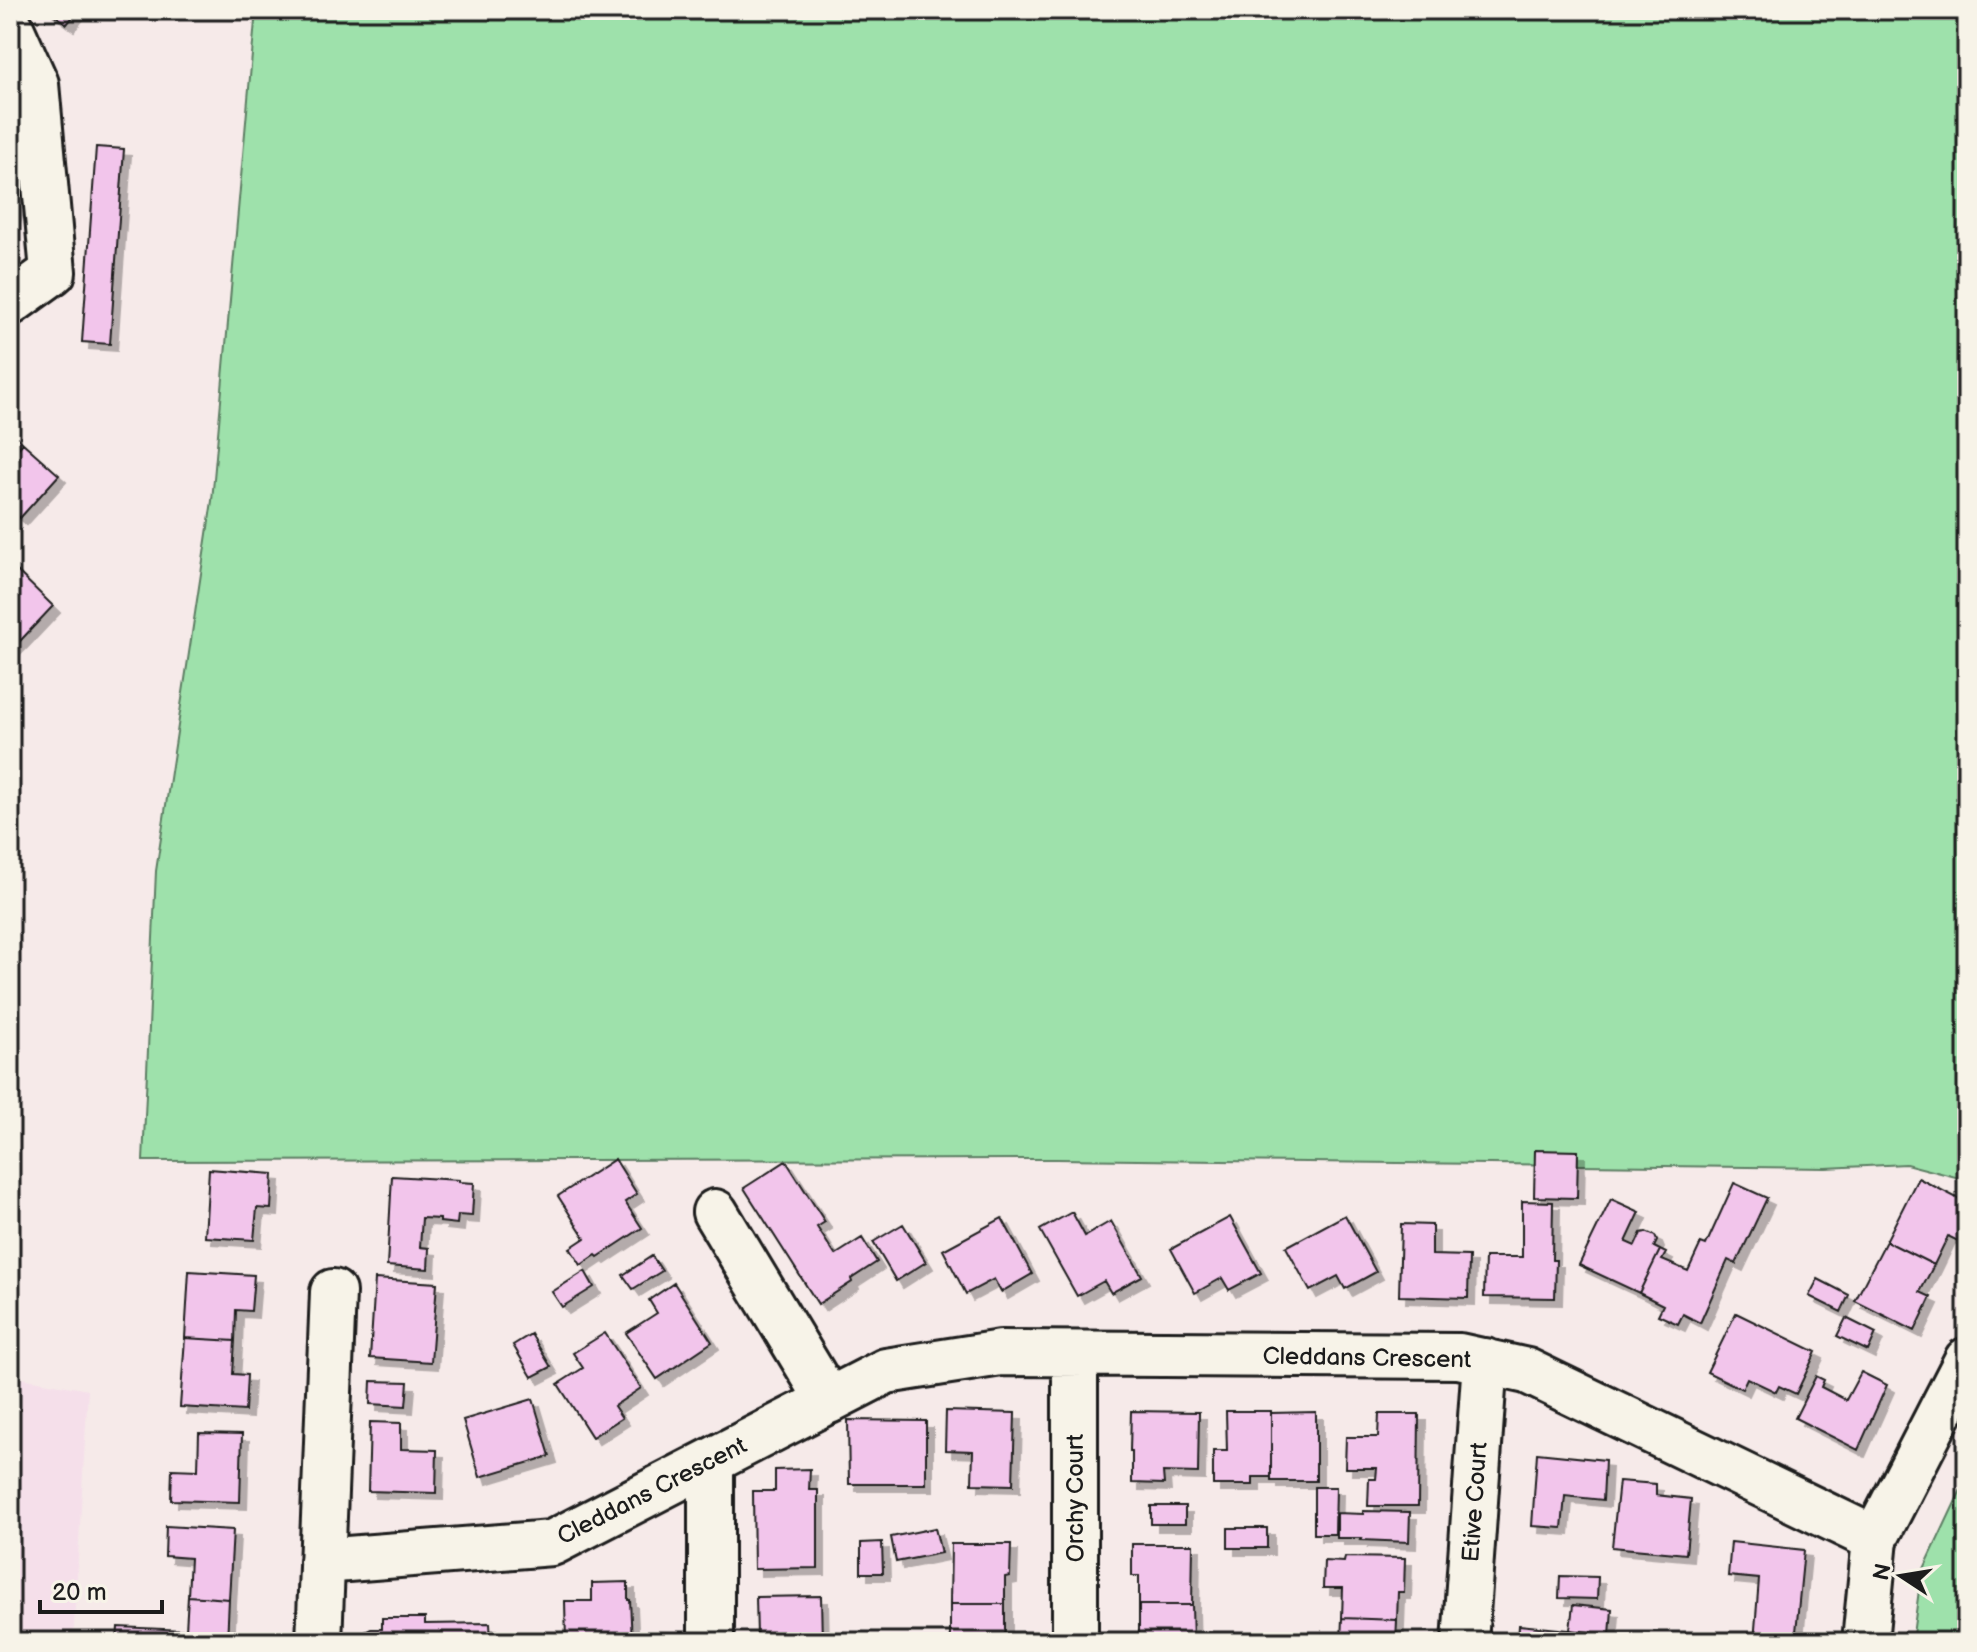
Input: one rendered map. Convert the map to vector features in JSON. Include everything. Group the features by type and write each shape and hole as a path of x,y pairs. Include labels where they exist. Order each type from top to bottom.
{"street":[{"path":"10,26 36,84 53,272 10,303"},
{"path":"715,1212 829,1401"},
{"path":"319,1642 333,1292"},
{"name":"Cleddans Crescent","path":"322,1561 552,1543 886,1371 1001,1353 1459,1356 1485,1361 1527,1371 1875,1539"},
{"name":"Orchy Court","path":"1075,1354 1075,1642"},
{"path":"1865,1642 1875,1539 1967,1360"},
{"name":"Etive Court","path":"1465,1642 1485,1361"},
{"path":"711,1462 711,1642"}],"shaded area":[{"path":"10,1376 88,1390 73,1642 10,1642"}],"green space":[{"path":"256,10 1967,10 1967,1180 1906,1164 1826,1168 1056,1159 143,1161 156,871 212,501"},
{"path":"1967,1477 1967,1642 1912,1642 1921,1575"}],"building":[{"path":"48,10 78,10 67,24"},
{"path":"96,147 124,149 110,344 82,342"},
{"path":"10,185 21,188 10,228"},
{"path":"10,431 23,443 10,457"},
{"path":"23,443 59,475 20,518 10,509 10,457"},
{"path":"12,566 53,606 20,641 10,631"},
{"path":"10,631 20,641 10,651"},
{"path":"1535,1150 1578,1151 1577,1198 1534,1197"},
{"path":"615,1159 637,1194 625,1202 642,1228 581,1265 570,1248 585,1238 558,1196"},
{"path":"786,1161 825,1222 817,1227 835,1255 862,1238 877,1262 818,1304 744,1188"},
{"path":"209,1169 273,1174 271,1209 257,1208 254,1240 205,1237"},
{"path":"392,1176 474,1183 472,1216 458,1215 457,1224 422,1218 420,1247 429,1248 428,1269 387,1266"},
{"path":"1918,1178 1967,1203 1967,1228 1960,1242 1948,1236 1934,1265 1886,1241"},
{"path":"1734,1183 1767,1198 1736,1264 1728,1260 1700,1323 1683,1314 1678,1324 1658,1315 1663,1305 1639,1293 1660,1250 1666,1253 1662,1260 1688,1271 1701,1243 1706,1245"},
{"path":"1611,1199 1640,1212 1626,1242 1635,1246 1641,1233 1646,1232 1655,1236 1657,1241 1654,1247 1660,1250 1639,1293 1579,1265"},
{"path":"1522,1201 1553,1202 1555,1298 1484,1297 1485,1257 1522,1257"},
{"path":"1072,1212 1085,1236 1111,1221 1142,1276 1111,1293 1104,1281 1077,1296 1040,1230"},
{"path":"1345,1215 1376,1272 1345,1289 1338,1276 1310,1291 1286,1247"},
{"path":"1230,1217 1261,1273 1229,1290 1222,1278 1195,1293 1171,1249"},
{"path":"1002,1218 1032,1274 1001,1292 994,1279 966,1294 943,1250"},
{"path":"903,1224 926,1262 896,1281 873,1242"},
{"path":"1401,1224 1432,1225 1432,1255 1469,1256 1468,1298 1399,1296"},
{"path":"1886,1241 1934,1265 1920,1292 1931,1297 1915,1331 1855,1301"},
{"path":"652,1256 662,1271 633,1289 623,1275"},
{"path":"189,1271 254,1275 251,1311 236,1310 235,1341 185,1338"},
{"path":"585,1271 594,1287 562,1307 552,1292"},
{"path":"375,1279 437,1283 431,1362 370,1358"},
{"path":"1818,1279 1849,1295 1841,1312 1809,1296"},
{"path":"674,1283 712,1342 657,1379 626,1333 657,1313 649,1300"},
{"path":"1736,1313 1816,1352 1796,1394 1779,1386 1776,1392 1747,1378 1742,1389 1707,1372"},
{"path":"1846,1318 1876,1333 1868,1351 1837,1336"},
{"path":"605,1333 641,1388 614,1406 622,1418 592,1437 558,1384 583,1368 573,1353"},
{"path":"531,1334 551,1367 532,1377 513,1345"},
{"path":"185,1338 235,1341 233,1374 247,1375 245,1411 180,1407"},
{"path":"1861,1372 1887,1385 1858,1450 1795,1418 1816,1376 1824,1380 1821,1387 1846,1400"},
{"path":"371,1381 408,1382 406,1406 370,1404"},
{"path":"533,1399 550,1456 480,1477 463,1420"},
{"path":"946,1411 1015,1413 1013,1485 972,1484 973,1451 945,1450"},
{"path":"1131,1411 1199,1412 1198,1473 1163,1472 1164,1484 1132,1483"},
{"path":"1226,1411 1271,1411 1271,1477 1253,1477 1253,1485 1213,1485 1213,1451 1227,1451"},
{"path":"1316,1412 1316,1481 1271,1481 1271,1413"},
{"path":"1379,1414 1419,1414 1418,1506 1368,1506 1369,1479 1376,1479 1377,1468 1345,1468 1346,1437 1378,1437"},
{"path":"848,1420 926,1421 926,1484 849,1484"},
{"path":"370,1422 401,1423 401,1449 437,1450 436,1493 368,1491"},
{"path":"199,1433 242,1434 240,1502 171,1500 172,1469 198,1470"},
{"path":"1537,1453 1605,1460 1603,1500 1565,1496 1562,1528 1532,1526"},
{"path":"810,1469 809,1490 818,1490 818,1568 754,1569 753,1491 775,1491 775,1470"},
{"path":"1619,1481 1656,1484 1656,1495 1691,1499 1686,1554 1612,1547"},
{"path":"1314,1487 1336,1487 1335,1534 1314,1534"},
{"path":"1151,1506 1185,1506 1185,1524 1151,1524"},
{"path":"1363,1511 1410,1512 1409,1542 1337,1538 1337,1513 1363,1514"},
{"path":"166,1526 233,1530 229,1599 188,1596 190,1558 165,1556"},
{"path":"935,1528 941,1553 896,1562 891,1537"},
{"path":"1228,1528 1267,1528 1267,1548 1228,1548"},
{"path":"882,1542 883,1573 861,1573 861,1543"},
{"path":"1731,1542 1804,1550 1795,1642 1754,1642 1759,1579 1728,1576"},
{"path":"951,1544 1011,1544 1010,1576 1005,1577 1005,1604 950,1604"},
{"path":"1132,1544 1193,1544 1192,1605 1139,1605 1139,1576 1132,1576"},
{"path":"1345,1557 1405,1558 1404,1592 1398,1592 1397,1620 1342,1618 1343,1588 1323,1588 1324,1561 1344,1562"},
{"path":"1560,1576 1598,1577 1597,1599 1559,1598"},
{"path":"628,1582 632,1642 566,1642 565,1601 592,1601 592,1583"},
{"path":"188,1596 229,1599 227,1642 117,1642 118,1627 186,1630"},
{"path":"821,1596 822,1642 770,1642 770,1635 757,1636 756,1597"},
{"path":"950,1604 1005,1604 1005,1636 1010,1636 1010,1642 950,1642"},
{"path":"1139,1605 1192,1605 1193,1642 1132,1642 1132,1637 1139,1637"},
{"path":"1573,1605 1612,1609 1610,1635 1570,1630"},
{"path":"382,1618 425,1618 425,1624 490,1623 491,1642 362,1642 365,1632 382,1629"},
{"path":"1342,1618 1397,1620 1396,1642 1341,1642"},
{"path":"1519,1625 1588,1632 1587,1642 1518,1642"}]}
